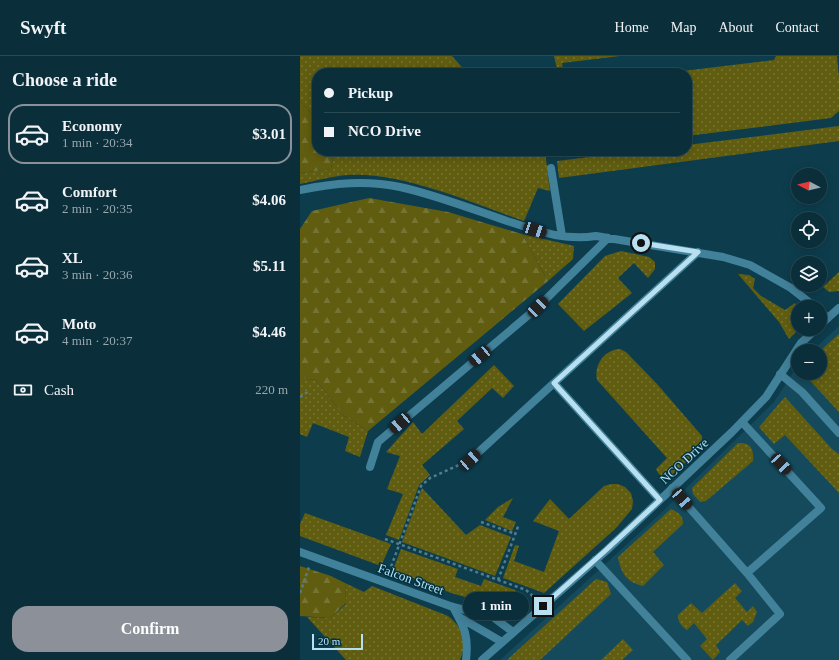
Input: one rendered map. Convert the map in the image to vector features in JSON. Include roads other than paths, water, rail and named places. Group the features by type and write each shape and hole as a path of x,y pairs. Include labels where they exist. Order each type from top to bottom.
{"lane":[{"path":"552,168 562,236"},
{"path":"300,190 331,184 365,182 399,187 550,235 578,238 596,236 723,257 750,265 791,288 806,300"},
{"path":"370,467 378,442 538,307 608,238"},
{"path":"470,460 698,252"},
{"path":"828,318 839,308"},
{"name":"NCO Drive","path":"482,660 595,560 742,422 766,397 801,343 808,336"},
{"path":"780,374 802,392 839,432"},
{"path":"554,383 660,500"},
{"path":"742,422 821,508 746,573"},
{"path":"672,488 780,614 730,660"},
{"name":"Falcon Street","path":"300,552 453,606 493,617 513,632"},
{"path":"595,560 688,660"},
{"path":"453,606 466,630 466,660"},
{"path":"458,616 502,642"}]}
